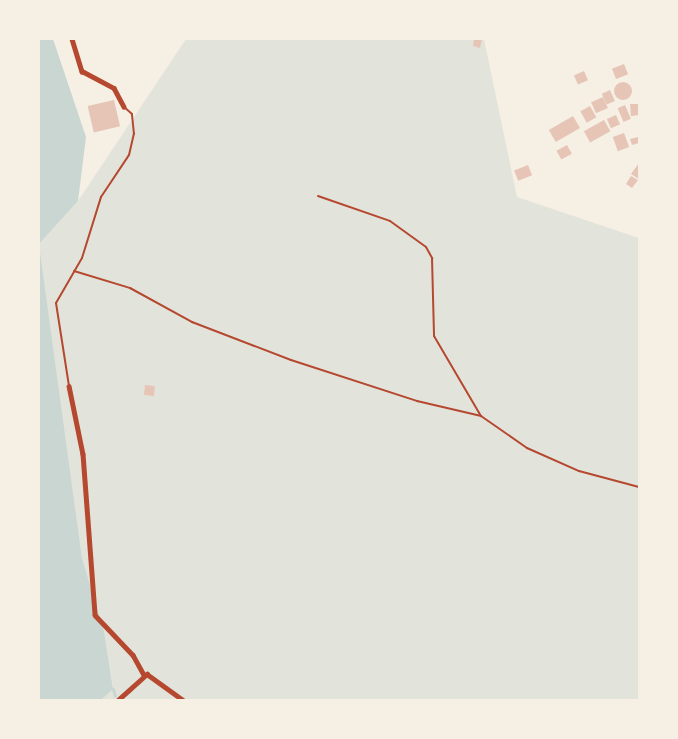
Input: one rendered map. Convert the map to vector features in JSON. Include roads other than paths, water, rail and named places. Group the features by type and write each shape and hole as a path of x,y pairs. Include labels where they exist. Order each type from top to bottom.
{"street":[{"path":"72,39 82,71 114,88 124,107"},
{"path":"69,386 83,454 95,615 133,655 144,675"},
{"path":"118,700 144,675 153,675 183,700"}],"lane":[{"path":"69,386 56,303 74,272 101,197 129,155 134,134 132,114 124,107"},
{"path":"318,196 390,221 426,247 432,258 434,336 481,416"},
{"path":"74,272 129,288 192,322 291,360 417,401 481,416 527,448 579,471 639,488"}],"waterway":[{"path":"113,689 115,696"}]}
